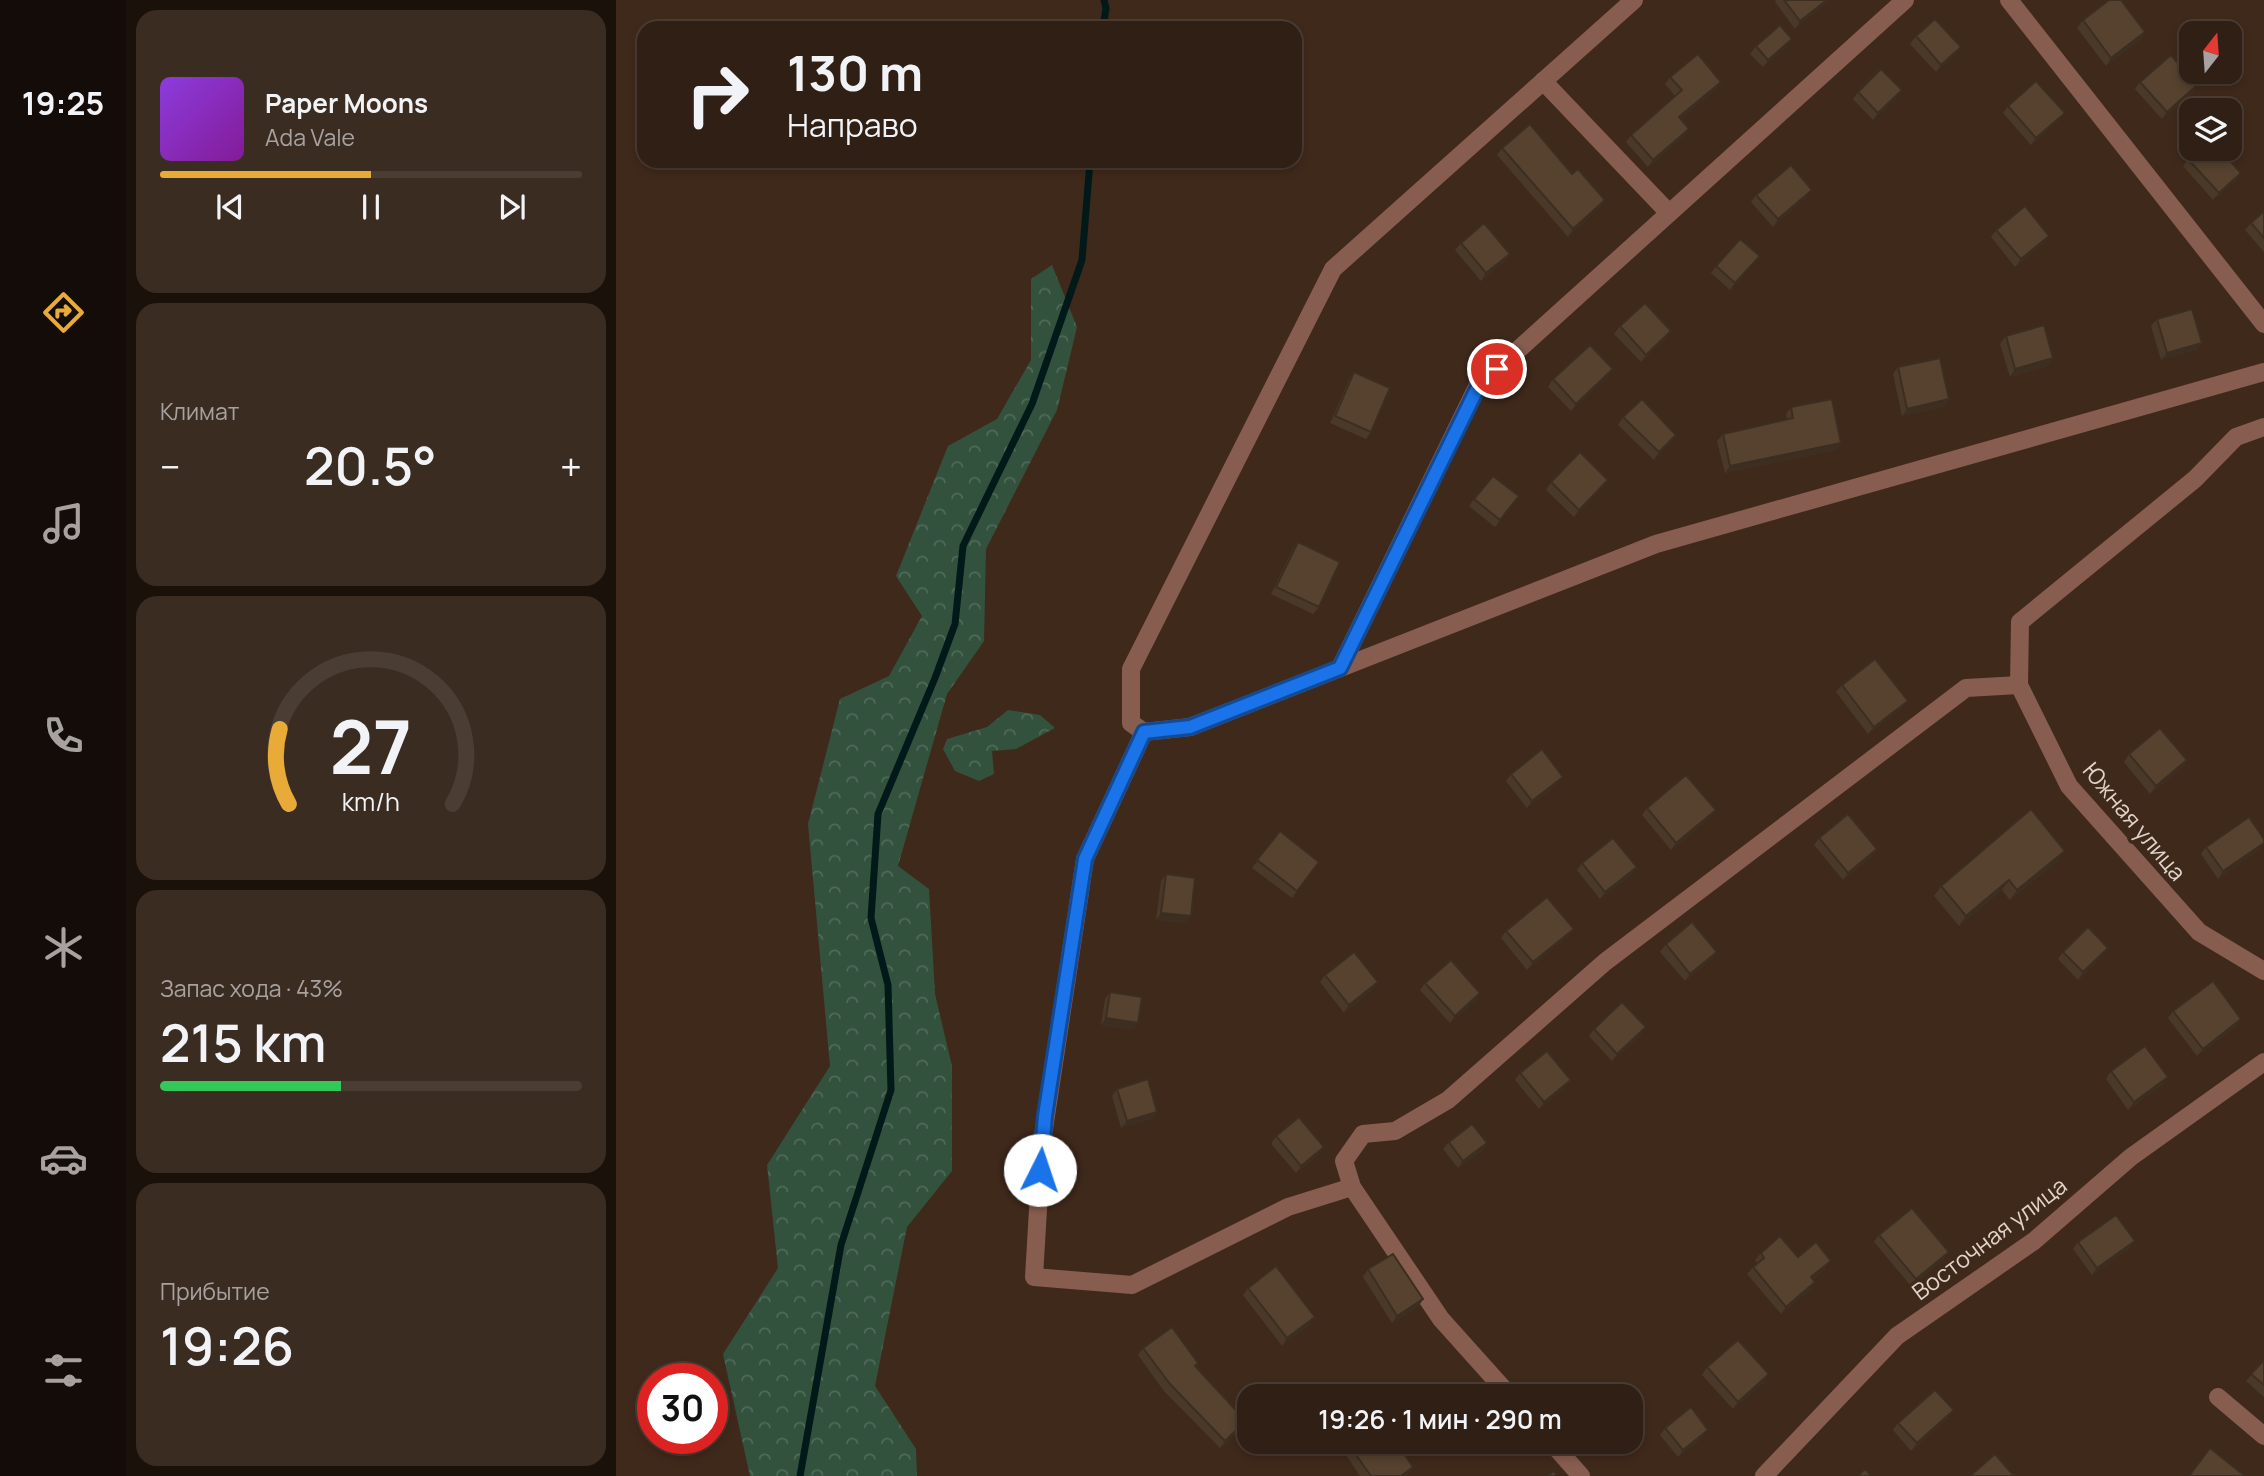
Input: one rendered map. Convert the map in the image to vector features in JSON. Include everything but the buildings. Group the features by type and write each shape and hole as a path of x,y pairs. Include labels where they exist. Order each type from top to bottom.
{"street":[{"path":"1634,0 1333,269 1131,669 1131,723 1144,732 1190,727 1656,544 2264,372"},
{"path":"1340,668 1478,387 1905,0"},
{"path":"2009,0 2264,324"},
{"path":"1543,81 1669,213"},
{"name":"Южная улица","path":"2264,427 2236,437 2195,479 2020,622 2020,685 2069,786 2199,932 2264,971"},
{"path":"1499,1384 1441,1319 1352,1187 1344,1161 1363,1134 1395,1131 1448,1100 1605,962 1966,688 2020,685"},
{"path":"1144,732 1085,859 1042,1142 1034,1277 1132,1285 1288,1207 1352,1187"},
{"name":"Восточная улица","path":"1764,1476 1897,1336 2034,1241 2131,1157 2264,1062"},
{"path":"2218,1397 2264,1436"},
{"path":"1562,1454 1581,1476"}],"green space":[{"path":"1052,265 1077,327 1057,410 986,549 984,641 947,694 898,866 929,889 935,994 952,1066 952,1171 907,1227 875,1386 916,1449 917,1476 750,1476 728,1377 728,1363 725,1363 723,1354 778,1268 767,1165 830,1066 808,824 840,699 889,676 922,616 896,576 948,446 997,419 1031,360 1031,279"},
{"path":"1008,710 1040,715 1055,728 1016,749 992,751 994,774 979,781 955,771 943,749 947,739 987,727"}],"waterway":[{"path":"1104,0 1104,21"},
{"path":"800,1476 841,1245 891,1090 888,985 871,918 878,814 955,624 963,546 1032,404 1082,260 1089,168"}],"route":[{"path":"1040,1170 1045,1116 1085,859 1144,732 1190,727 1340,668 1478,387 1497,369"}]}
